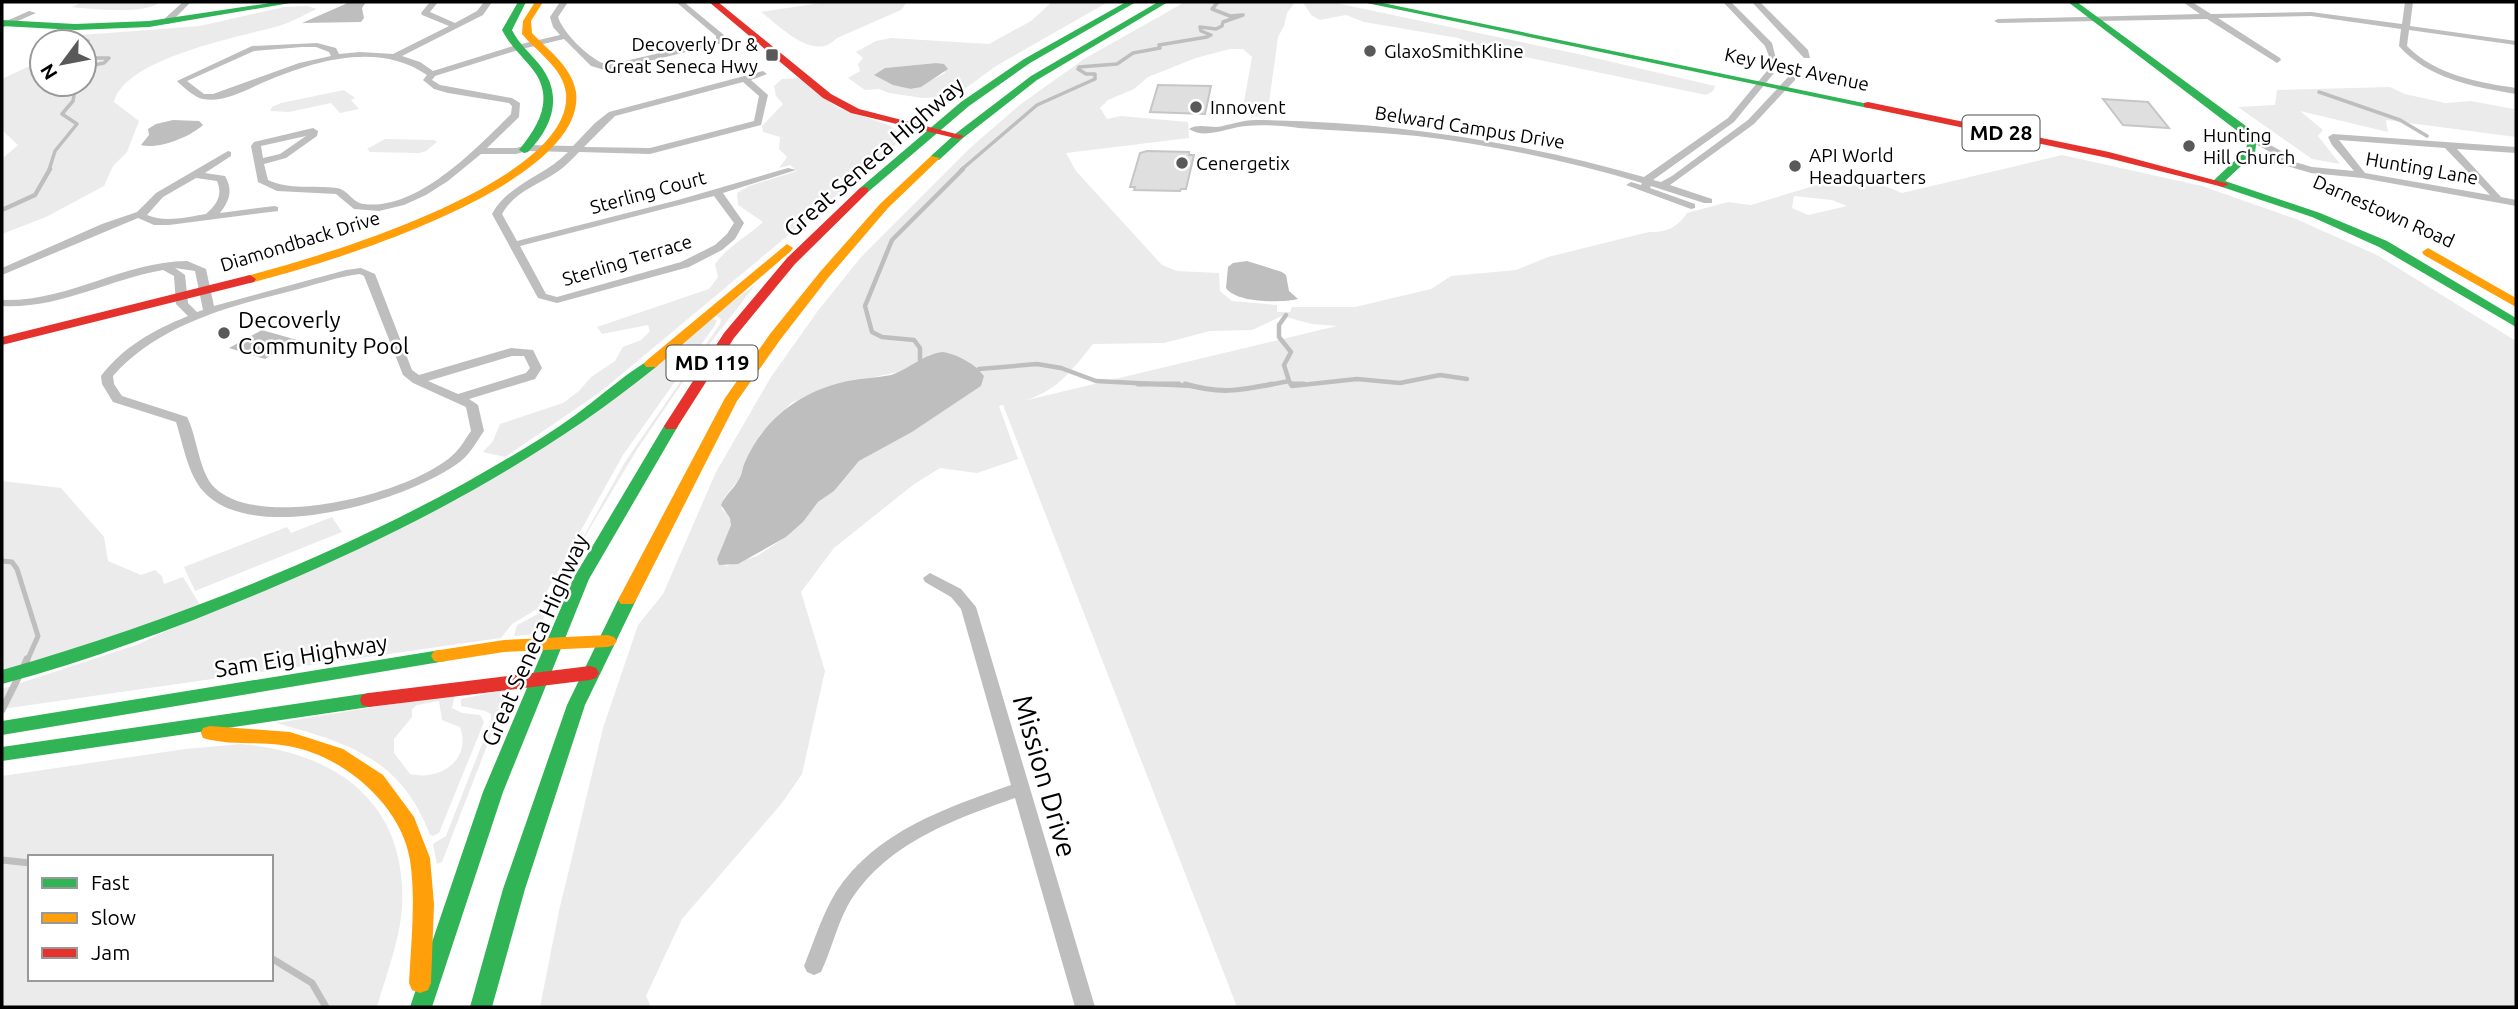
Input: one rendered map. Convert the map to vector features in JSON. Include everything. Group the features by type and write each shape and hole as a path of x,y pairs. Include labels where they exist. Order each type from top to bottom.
{"main road":[{"path":"4,21 32,13 114,20 271,2"},
{"path":"4,21 75,27 172,13 292,2"},
{"path":"516,48 507,30 522,2"},
{"path":"535,44 525,26 539,2"},
{"path":"713,2 827,96 855,111 875,117 964,132"},
{"path":"732,2 847,92 871,105 938,127"},
{"name":"Great Seneca Highway","path":"420,1007 493,792 581,579 645,467 729,337 791,261 846,205 938,127 1027,61 1132,2"},
{"name":"Great Seneca Highway","path":"481,1007 551,772 590,673 719,423 752,369 824,275 884,206 964,132 1055,65 1164,2"},
{"name":"Key West Avenue","path":"1366,2 1766,78"},
{"name":"Key West Avenue","path":"1416,2 2109,155 2223,177"},
{"path":"2072,2 2246,131 2253,139 2251,151 2223,177"},
{"name":"Diamondback Drive","path":"203,286 310,264 405,230 479,194 513,173 545,148 564,124 571,95 568,82 559,68 535,44"},
{"name":"Diamondback Drive","path":"2,341 305,255 395,223 464,190 527,148 545,123 552,98 549,86 540,71 516,48"},
{"name":"Darnestown Road","path":"2223,177 2314,201 2370,224 2445,260 2516,303"},
{"name":"Darnestown Road","path":"2223,177 2385,245 2516,323"},
{"path":"3,677 73,657 239,597 377,534 483,481 540,446 619,391 792,243 846,205"},
{"name":"Diamondback Drive","path":"2,331 180,292"},
{"name":"Sam Eig Highway","path":"2,728 504,646 608,641"},
{"path":"2,754 539,677 590,673"},
{"path":"154,731 289,739 336,754 376,780 407,823 420,858 423,904 420,1007"}],"street":[{"path":"172,13 180,11 187,2"},
{"path":"435,2 425,13 454,25"},
{"path":"395,56 483,11 488,2"},
{"path":"564,2 555,21 596,66 608,68 720,41 720,35 680,2"},
{"path":"1727,2 1769,45 1773,57"},
{"path":"1756,2 1807,56"},
{"path":"2187,2 2277,60"},
{"path":"2409,2 2403,46 2410,55 2451,75 2516,91"},
{"path":"1998,21 2311,14 2516,43"},
{"path":"430,72 567,36"},
{"path":"336,58 333,50 317,45 256,48 181,81 202,96 213,97 287,70 336,58 395,56 417,61 430,72"},
{"path":"259,162 283,156 314,132 305,130 258,143 259,162 263,182 271,187 330,189 345,194 359,207 401,202 421,192 459,169 484,147 516,115 517,106 506,99 461,94 437,87 427,80 430,72"},
{"name":"Sterling Terrace","path":"716,192 739,223 736,231 710,252 681,266 550,300 542,296 497,214 499,208 579,149 600,122 612,114 763,74"},
{"path":"1646,185 1731,120 1766,78"},
{"path":"484,147 516,151 527,148 633,152 666,149 758,123 764,95 745,79"},
{"path":"1665,186 1751,122 1787,83"},
{"name":"Belward Campus Drive","path":"1194,129 1365,137 1439,145 1646,185 1665,186 1708,201"},
{"path":"2362,175 2335,143 2333,136 2516,150"},
{"name":"Hunting Lane","path":"2253,139 2270,150 2321,171"},
{"path":"2447,144 2497,199"},
{"path":"2,272 43,256 101,226 141,214 163,191 197,175 228,154"},
{"name":"Hunting Lane","path":"2245,157 2516,202"},
{"name":"Sterling Court","path":"513,245 791,170"},
{"path":"197,175 221,178 225,186 222,204 207,218"},
{"name":"Belward Campus Drive","path":"1646,185 1691,206"},
{"path":"141,214 154,222 274,209"},
{"path":"2,303 54,299 137,272 182,264 200,269 203,286 202,314"},
{"path":"167,268 179,275 182,303 202,314"},
{"path":"365,272 369,274 407,372 417,380 472,405 478,413 475,437 463,455 426,478 360,503 325,510 272,512 237,507 209,491 182,420 117,399 108,384 107,376 115,364 129,352 149,339 202,314 323,279 365,272"},
{"path":"417,380 510,352 528,353 536,368 531,376 459,398"},
{"name":"Mission Drive","path":"930,578 956,593 968,607 1085,1007"},
{"path":"814,966 842,898 855,879 886,850 913,831 944,815 1021,789"}],"shaded area":[{"path":"83,2 160,2 143,9 131,10 72,7"},
{"path":"350,2 366,2 362,8 364,18 361,22 302,23"},
{"path":"828,2 907,2 901,10 837,38 828,45 818,46 798,40 761,12"},
{"path":"1052,2 1108,2 996,66 955,96 923,98 879,89 865,90 848,78 860,71 858,64 863,58 856,52 876,41 891,38 989,44 1031,21","holes":["944,64 945,73 914,89 909,89 885,68"]},
{"path":"1185,2 1295,2 1287,13 1278,37 1269,103 1263,117 1251,116 1244,102 1252,57 1243,49 1230,49 1196,58 1148,77 1134,89 1108,100 1100,108 1107,119 1121,116 1188,122 1189,138 1066,153 1076,171 1162,265 1177,271 1219,273 1220,291 1232,301 1277,305 1277,312 1290,312 1292,307 1355,307 1431,289 1451,276 1516,270 1548,257 1666,230 1680,222 1687,213 1728,202 1751,205 1840,178 1875,182 1902,193 2062,155 2202,186 2296,219 2377,255 2516,341 2516,1007 1237,1007 1003,405 999,406 1018,459 977,473 940,468 913,485 834,548 801,592 825,671 802,774 782,803 682,919 646,996 651,1007 540,1007 559,911 603,728 638,625 663,594 716,472 771,377 817,312 861,257 970,148 1021,104 1084,59","holes":["1794,196 1832,200 1847,206 1808,215 1792,208","1282,316 1312,324 1337,326 1027,400 1057,384 1093,344 1164,343 1210,331 1252,330","944,352 969,362 981,386 912,432 859,461 834,491 818,502 803,522 786,537 757,556 726,566 717,559 731,525 731,518 722,509 724,498 740,478 744,463 760,435 791,403 831,386 903,371 929,355"]},
{"path":"1303,2 1331,2 1715,86 1713,91 1706,95 1492,50 1458,38 1364,22 1346,15 1320,20 1311,15"},
{"path":"307,6 317,9 282,25 214,43 162,61 123,86 114,102 139,121 127,152 113,166 104,186 46,217 2,234 2,159 18,145 2,130 2,79 28,67 28,98 98,98 98,34 200,26 284,7"},
{"path":"944,64 948,69 921,87 911,89 893,85 874,75 885,68"},
{"path":"799,78 836,107 891,126 901,136 894,147 599,393 505,457 483,452 493,441 500,424 563,403 591,377 615,361 623,347 641,340 650,331 648,325 602,334 597,327 709,289 718,277 715,264 763,222 738,205 737,193 749,186 797,171 790,165 779,168 787,157 779,149 780,137 763,132 762,126 783,104 776,96 774,86 782,79"},
{"path":"2390,87 2405,94 2445,103 2471,101 2514,109 2516,137 2386,120 2388,132 2300,111 2323,130 2318,136 2340,164 2312,159 2238,107 2275,105 2277,90"},
{"path":"344,90 355,98 351,100 359,109 340,113 331,103 289,112 270,111 281,103"},
{"path":"173,120 199,121 203,125 174,141 156,146 141,145 149,135 148,129"},
{"path":"385,139 437,142 419,153 370,152 367,149"},
{"path":"1247,261 1282,272 1286,275 1289,291 1298,299 1259,301 1231,293 1226,288 1228,267 1233,263"},
{"path":"756,284 704,351 638,448 587,533 535,634 514,636 517,625 536,615 545,606 625,462 720,324 721,319 715,315"},
{"path":"711,319 717,320 715,325 623,455 537,609 512,624 501,638 2,709 2,689 136,645 460,498"},
{"path":"262,330 297,340 265,359 229,348"},
{"path":"944,352 976,367 984,376 981,386 912,432 859,461 834,491 818,502 803,522 786,537 738,564 719,565 717,559 731,525 730,518 721,505 740,477 752,448 773,420 815,392 848,381 891,375 930,355"},
{"path":"2,481 61,488 104,537 108,561 141,575 155,570 162,576 164,584 183,577 200,605 74,651 2,672"},
{"path":"332,517 342,532 195,591 184,567 287,527 291,533"},
{"path":"509,689 442,862 437,864 433,844 446,836 491,721 491,714 485,711 461,706 461,699"},
{"path":"455,694 452,708 462,713 480,715 484,722 439,833 433,836 404,788 388,771 349,747 276,723","holes":["439,701 442,720 460,727 461,750 457,759 442,771 410,774 394,753 394,739 412,717 412,709 417,705"]},
{"path":"241,744 276,749 337,772 360,790 380,813 393,840 401,872 400,922 377,1007 2,1007 2,776 185,749"}],"building":[{"path":"1158,85 1211,86 1205,114 1150,112"},
{"path":"2103,99 2148,102 2169,128 2123,125"},
{"path":"1189,152 1189,155 1194,155 1186,189 1134,190 1135,187 1130,187 1140,153"}],"waterway":[{"path":"961,170 1037,105 1095,79 1095,74 1086,74 1078,69 1079,67 1117,64 1133,53 1160,48 1159,45 1207,37 1211,35 1201,31 1200,27 1216,29 1222,26 1223,22 1243,15 1230,16 1212,9 1218,2"},
{"path":"98,58 109,58 98,64"},
{"path":"2319,92 2400,120 2427,136"},
{"path":"49,170 55,151 77,124 62,114 74,98"},
{"path":"2,210 35,195 50,169"},
{"path":"920,360 920,348 914,340 882,337 872,332 865,306 892,240 963,169"},
{"path":"1286,315 1279,325 1279,337 1291,352 1284,365 1289,381"},
{"path":"979,369 1037,364 1061,368 1096,381 1154,384"},
{"path":"1289,381 1292,386 1357,379 1400,383 1440,375 1467,379"},
{"path":"1264,386 1289,381"},
{"path":"1138,384 1154,384"},
{"path":"1154,384 1179,384"},
{"path":"1154,384 1192,386"},
{"path":"1185,384 1229,390 1272,384"},
{"path":"1291,384 1304,384"},
{"path":"2,561 12,562 17,569 38,636 27,661"},
{"path":"24,666 27,659"},
{"path":"2,710 18,678"},
{"path":"2,860 28,863"},
{"path":"273,959 312,983 326,1007"}],"traffic: fast":[{"path":"2,23 75,27 149,24 292,2"},
{"path":"522,2 507,30 544,79 549,100 545,122 524,150"},
{"path":"864,190 965,104 1027,61 1132,2"},
{"path":"935,158 1034,78 1164,2"},
{"path":"1366,2 1868,105"},
{"path":"2072,2 2246,131 2253,139 2251,151 2219,181"},
{"path":"2223,184 2316,215 2383,244 2516,323"},
{"path":"2,677 87,651 212,606 418,514 539,446 577,421 651,364"},
{"path":"421,1007 493,792 581,579 671,426"},
{"path":"481,1007 514,889 576,705 627,600"},
{"path":"2,728 440,656"},
{"path":"2,754 369,700"}],"traffic: slow":[{"path":"250,279 356,249 423,222 488,188 547,146 568,116 571,93 560,68 527,34 527,21 539,2"},
{"path":"627,600 730,401 775,337 824,275 884,206 935,158"},
{"path":"651,364 787,248"},
{"path":"2428,252 2516,303"},
{"path":"440,656 504,646 608,641"},
{"path":"210,733 290,739 336,754 376,780 407,823 420,858 423,904 420,983"}],"traffic: jam":[{"path":"713,2 827,96 855,111 959,136"},
{"path":"1868,105 2109,155 2223,184"},
{"path":"671,426 729,336 791,261 864,190"},
{"path":"2,341 250,279"},
{"path":"369,700 590,673"}],"place":[{"name":"GlaxoSmithKline","path":"1370,51"},
{"name":"Decoverly Dr & Great Seneca Hwy","path":"772,55"},
{"name":"Innovent","path":"1196,107"},
{"name":"Hunting Hill Church","path":"2189,146"},
{"name":"Cenergetix","path":"1182,163"},
{"name":"API World Headquarters","path":"1795,166"},
{"name":"Decoverly Community Pool","path":"224,333"}]}
